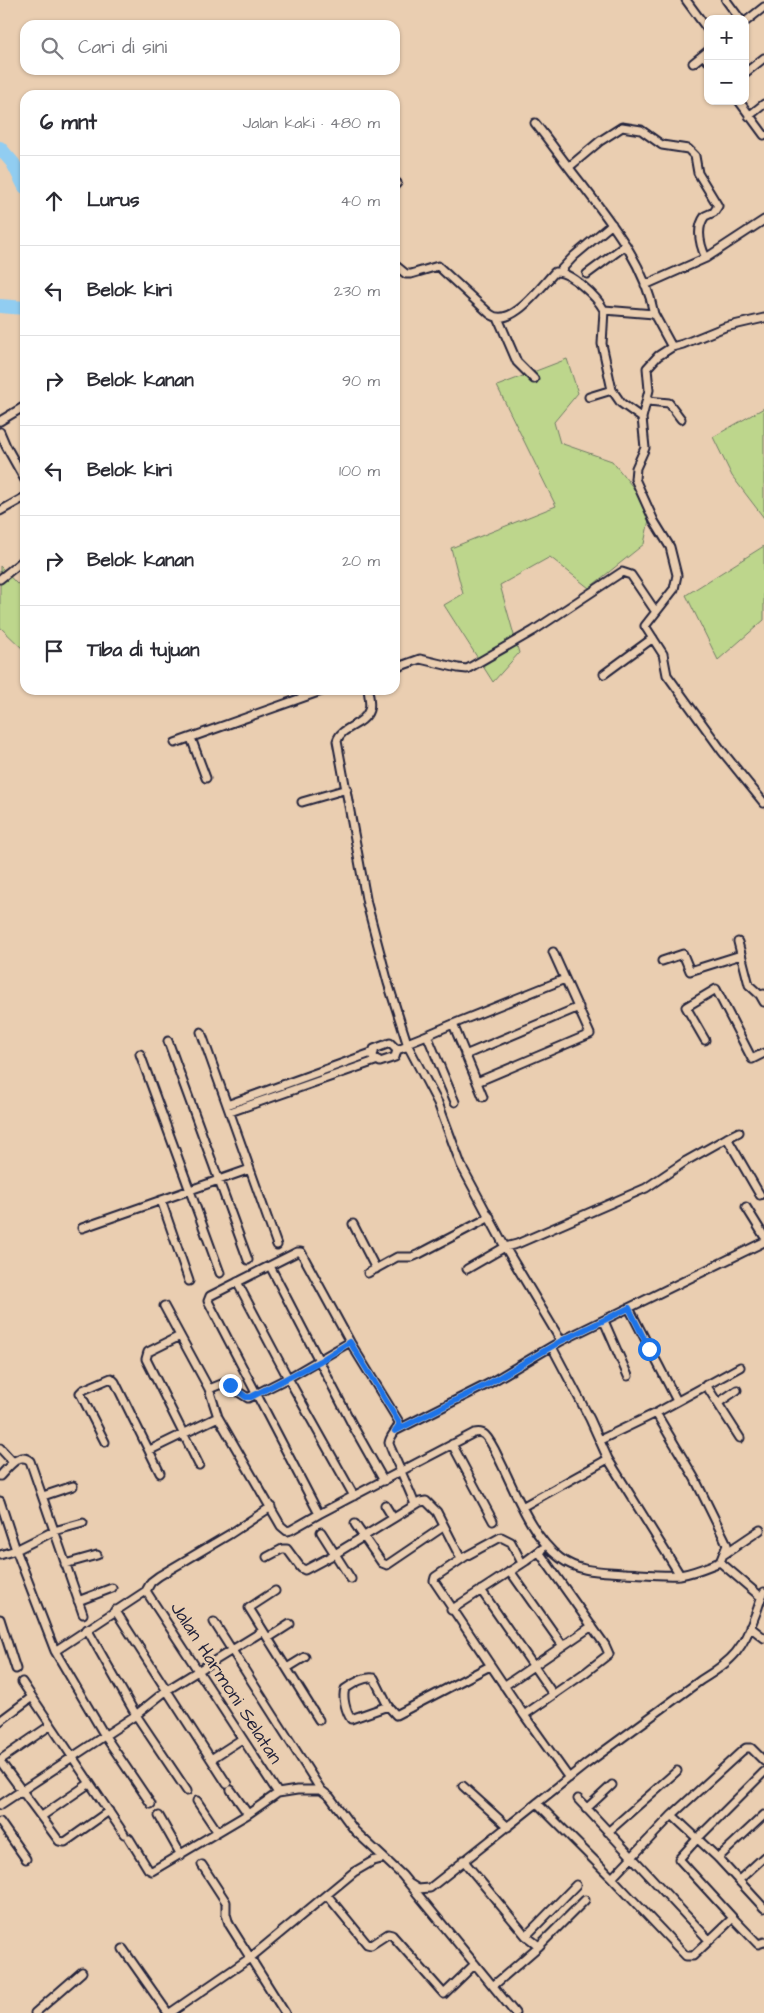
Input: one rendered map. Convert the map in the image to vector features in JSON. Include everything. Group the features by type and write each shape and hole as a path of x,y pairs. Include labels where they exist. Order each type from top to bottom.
{"street":[{"path":"686,0 704,25"},
{"path":"726,0 737,15"},
{"path":"749,18 764,5 761,0"},
{"path":"693,63 704,57"},
{"path":"749,69 764,58"},
{"path":"750,116 764,104"},
{"path":"742,105 764,135"},
{"path":"535,123 569,166 626,245 651,299 654,314 672,347"},
{"path":"569,166 600,141 622,127 641,130 662,144 688,149 695,156 698,174 718,206 714,212 705,216 700,227 702,249 706,258"},
{"path":"645,285 706,258 764,220"},
{"path":"559,272 574,256 612,224"},
{"path":"587,274 626,245"},
{"path":"400,269 406,274 410,274 438,266 490,314 498,318 504,318 524,306 555,272 567,274 594,296 604,310 602,344 612,390 621,403 642,418"},
{"path":"604,310 654,314"},
{"path":"498,318 518,362 534,379"},
{"path":"764,318 724,327 672,347 648,366 648,401 642,418 646,448 636,468 635,479 654,521 670,547 677,575 674,589 645,626 664,654 667,675 764,803"},
{"path":"589,397 612,390"},
{"path":"648,401 670,404 681,419"},
{"path":"0,421 20,409"},
{"path":"0,432 20,471"},
{"path":"0,511 20,500"},
{"path":"0,579 20,563"},
{"path":"400,666 420,658 467,669 533,631 622,572 631,575 656,612"},
{"path":"604,674 653,638"},
{"path":"175,743 310,695"},
{"path":"368,695 367,714 338,738 338,746 367,904 388,983 407,1045 438,1103 461,1165 505,1247 561,1341"},
{"path":"191,738 206,778"},
{"path":"302,802 347,789"},
{"path":"738,942 749,985 762,994 764,1002"},
{"path":"477,1082 590,1034 553,952"},
{"path":"662,961 682,954 690,971 741,955"},
{"path":"397,1050 390,1043 374,1049 373,1057 380,1062 395,1057 397,1050 427,1035 565,980"},
{"path":"705,1040 686,1007 716,989 752,1059 764,1053"},
{"path":"465,1055 579,1007"},
{"path":"452,1024 483,1097"},
{"path":"201,1032 277,1245"},
{"path":"427,1035 455,1102"},
{"path":"168,1041 248,1260"},
{"path":"227,1105 374,1052"},
{"path":"140,1054 220,1273"},
{"path":"230,1112 378,1060"},
{"path":"292,1082 295,1090"},
{"path":"467,1269 505,1247 517,1244 638,1192 739,1132"},
{"path":"727,1138 760,1196"},
{"path":"82,1228 250,1169"},
{"path":"161,1200 189,1281"},
{"path":"746,1207 764,1236"},
{"path":"368,1273 398,1257 412,1257 419,1254 490,1218"},
{"path":"353,1224 376,1268"},
{"path":"395,1431 488,1384 561,1341 764,1242"},
{"path":"319,1514 208,1300 210,1296 297,1252 301,1252 350,1342 399,1422 389,1446 402,1471 415,1505"},
{"path":"270,1266 384,1481"},
{"path":"237,1282 354,1496"},
{"path":"164,1306 209,1389 218,1417 281,1526 287,1531 474,1432 486,1435 522,1507 545,1544 561,1559 583,1569 605,1573 680,1574 700,1570 721,1559 760,1530"},
{"path":"629,1308 677,1401"},
{"path":"604,1321 628,1376"},
{"path":"180,1336 148,1352 146,1356 199,1465"},
{"path":"209,1389 224,1382 246,1397 251,1397 320,1361 350,1342"},
{"path":"552,1347 608,1459 680,1574"},
{"path":"600,1440 656,1413 740,1367"},
{"path":"104,1442 80,1393 111,1378 115,1382 160,1473"},
{"path":"706,1386 740,1438"},
{"path":"718,1403 737,1390"},
{"path":"656,1413 695,1479 725,1540 727,1545 721,1559"},
{"path":"150,1450 218,1417"},
{"path":"452,1444 493,1521"},
{"path":"0,1448 13,1462"},
{"path":"0,1476 13,1462 21,1458 26,1458 30,1461 83,1614"},
{"path":"522,1507 608,1459"},
{"path":"43,1496 73,1486"},
{"path":"0,1501 16,1550 55,1651 105,1736 151,1804"},
{"path":"266,1557 282,1549 287,1549 301,1568 305,1570 424,1501 432,1504 461,1559"},
{"path":"385,1505 393,1518"},
{"path":"55,1651 146,1591 151,1582 158,1576 230,1534 271,1507"},
{"path":"0,1555 16,1550 54,1532 83,1523"},
{"path":"355,1524 382,1563 387,1565 444,1527"},
{"path":"321,1532 351,1579"},
{"path":"522,1563 511,1542 501,1537 461,1559 433,1580 451,1610 569,1778"},
{"path":"451,1610 540,1552 545,1544"},
{"path":"524,1715 609,1654 606,1645 540,1552"},
{"path":"65,1564 97,1555"},
{"path":"410,1884 418,1889 430,1888 569,1778 720,1668 740,1650 747,1638 762,1594 721,1559"},
{"path":"510,1571 563,1646"},
{"path":"78,1601 112,1588"},
{"path":"480,1590 553,1694"},
{"name":"Jalan Harmoni Selatan","path":"146,1591 278,1793"},
{"path":"275,1591 249,1608 319,1720"},
{"path":"116,1610 248,1814"},
{"path":"0,1620 16,1669"},
{"path":"214,1622 321,1790 330,1797 355,1831 410,1884 515,2013"},
{"path":"268,1638 290,1624"},
{"path":"504,1686 592,1626"},
{"path":"750,1627 764,1638"},
{"path":"87,1629 136,1715 187,1791"},
{"path":"0,1805 136,1715 166,1690 263,1631"},
{"path":"287,1668 305,1657"},
{"path":"388,1706 351,1719 348,1716 343,1694 344,1689 370,1676 377,1681 388,1706 394,1714 398,1714 490,1666"},
{"path":"22,1682 148,1869 152,1871 248,1814 278,1793 297,1790 321,1790"},
{"path":"0,1721 32,1697"},
{"path":"51,1725 0,1760 58,1839 65,1842 109,1811"},
{"path":"211,1759 242,1739"},
{"path":"612,1878 672,1815 746,1748 751,1748 764,1761"},
{"path":"608,1832 677,1771"},
{"path":"764,1772 679,1859 758,1944 764,1942"},
{"path":"42,1816 90,1783"},
{"path":"463,1786 508,1827"},
{"path":"586,1809 612,1786"},
{"path":"578,1800 709,1940"},
{"path":"197,1801 217,1831"},
{"path":"537,1804 612,1878 686,1956 693,1956 733,1918"},
{"path":"672,1815 763,1903"},
{"path":"718,1858 764,1815"},
{"path":"159,1816 181,1855"},
{"path":"0,1822 26,1859"},
{"path":"739,1880 764,1857"},
{"path":"123,1949 169,2013 250,1958 359,1869 373,1861 384,1858"},
{"path":"463,1860 526,1936 539,1946"},
{"path":"202,1865 226,1902 227,1919 285,2013"},
{"path":"526,1936 576,1884"},
{"path":"328,1895 367,1944 371,1945 388,1934 392,1935 444,1994 475,1964"},
{"path":"493,1986 539,1946 585,1900"},
{"path":"35,2013 82,1972"}],"green space":[{"path":"567,359 578,393 554,422 560,443 612,461 651,510 644,544 589,588 550,557 500,585 519,653 493,682 444,605 463,594 451,548 556,506 497,386"},
{"path":"764,408 764,518 732,476 713,437"},
{"path":"764,546 764,620 718,660 686,595"},
{"path":"0,566 17,584 20,582 20,646 0,627"}],"waterway":[{"path":"0,148 13,163 20,177"},
{"path":"0,306 20,308"}],"route":[{"path":"230,1385 246,1397 251,1397 320,1361 350,1342 399,1422 395,1431 488,1384 561,1341 629,1308 649,1349"}]}
